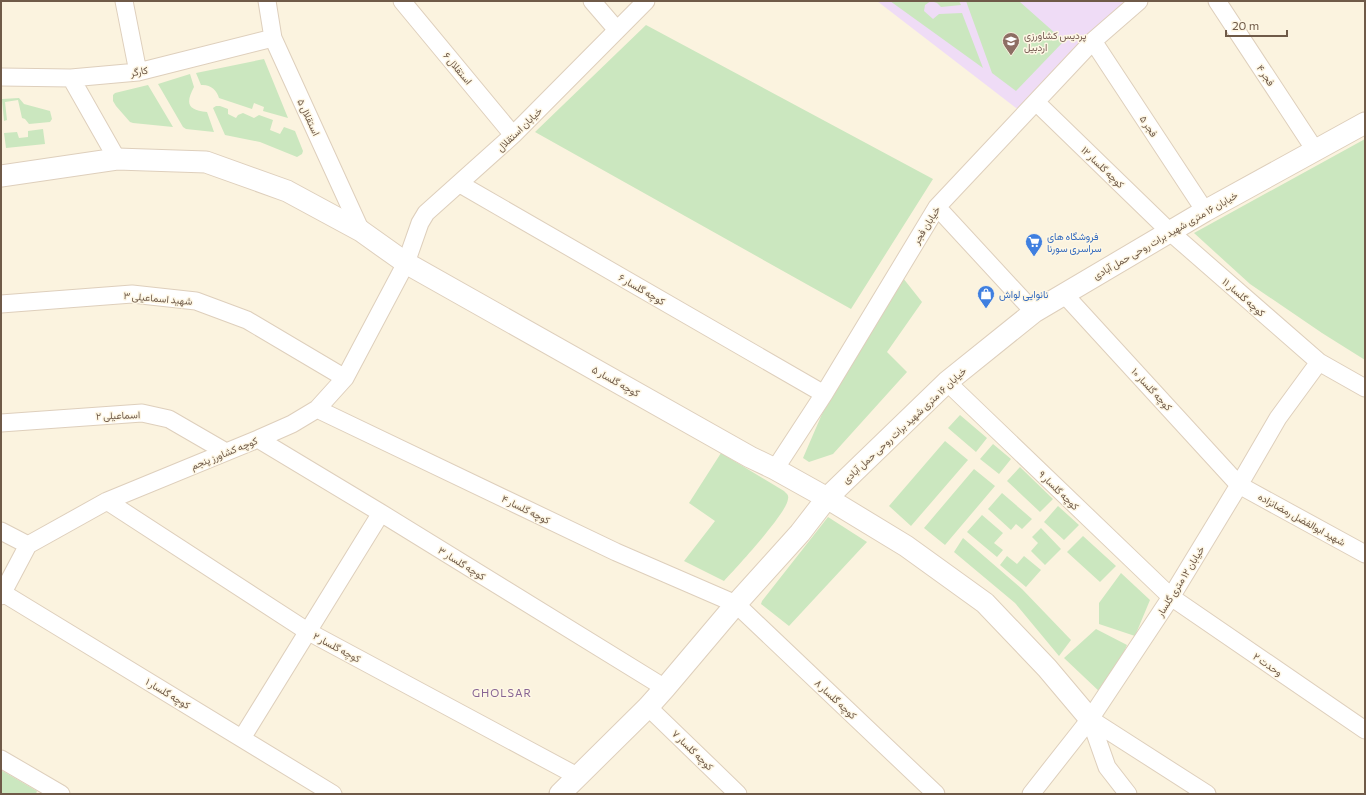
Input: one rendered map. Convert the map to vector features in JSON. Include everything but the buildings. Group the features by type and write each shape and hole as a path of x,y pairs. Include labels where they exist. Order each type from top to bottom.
{"street":[{"path":"124,1 138,72"},
{"name":"استقلال ۵","path":"267,1 273,38 361,231"},
{"name":"استقلال ۶","path":"402,1 513,135"},
{"path":"592,1 617,30"},
{"name":"خیابان استقلال","path":"406,263 420,223 426,213 513,135 646,1"},
{"name":"خیابان فجر","path":"775,469 824,394 937,207 1093,41 1140,1"},
{"name":"فجر ۴","path":"1217,1 1315,150"},
{"name":"کارگر","path":"1,77 71,78 138,72 273,38"},
{"name":"فجر ۵","path":"1093,41 1204,211"},
{"path":"71,78 117,159"},
{"name":"کوچه گلسار ۱۲","path":"1036,102 1170,231"},
{"name":"خیابان ۱۶ متری شهید برات روحی حمل آبادی","path":"560,794 648,707 736,604 800,533 827,498 947,382 1034,312 1204,211 1365,123"},
{"name":"کوچه گلسار ۵","path":"1,176 117,159 206,162 287,191 361,231 406,263 827,498 906,546 985,603 1047,668 1090,719"},
{"name":"کوچه گلسار ۶","path":"460,184 824,394"},
{"path":"937,207 1034,312"},
{"name":"کوچه گلسار ۱۱","path":"1170,231 1319,362 1365,388"},
{"name":"کوچه کشاورز پنجم","path":"28,545 107,501 258,440 292,424 317,409 345,378 406,263"},
{"name":"شهید اسماعیلی ۳","path":"1,304 132,294 196,301 247,320 345,378"},
{"name":"کوچه گلسار ۱۰","path":"1064,294 1239,484"},
{"name":"خیابان ۱۲ متری گلسار","path":"1031,794 1090,719 1171,597 1278,418 1319,362"},
{"name":"کوچه گلسار ۹","path":"947,382 1171,597"},
{"name":"کوچه گلسار ۴","path":"317,409 616,552 736,604"},
{"name":"اسماعیلی ۲","path":"1,423 142,413 169,419 226,452"},
{"name":"کوچه گلسار ۳","path":"258,440 381,513 665,688"},
{"name":"شهید ابوالفضل رمضانزاده","path":"1239,484 1365,554"},
{"name":"کوچه گلسار ۲","path":"107,501 307,631 577,776"},
{"path":"242,738 381,513"},
{"path":"1,531 28,545 2,594"},
{"name":"کوچه گلسار ۱","path":"2,594 333,794"},
{"name":"وحدت ۲","path":"1171,597 1365,730"},
{"name":"کوچه گلسار ۸","path":"736,604 936,794"},
{"name":"کوچه گلسار ۷","path":"648,707 738,794"},
{"path":"1090,719 1107,767 1128,794"},
{"path":"1090,719 1207,794"},
{"path":"1,759 61,794"}],"shaded area":[{"name":"پردیس کشاورزی اردبیل","path":"877,1 1126,1 1020,111"}],"green space":[{"path":"890,1 931,1 925,5 924,11 933,19 939,14 962,13 983,68"},
{"path":"931,1 959,1 961,5 941,7 937,3"},
{"path":"966,1 1020,2 1064,41 1016,91 992,73"},
{"path":"646,25 933,179 851,309 535,132"},
{"path":"264,59 288,118 263,111 264,107 254,103 252,109 219,98 217,92 213,88 207,85 201,85 196,73"},
{"path":"190,74 194,87 189,102 190,105 196,110 207,112 214,132 186,129 183,127 158,84"},
{"path":"148,85 173,127 130,122 113,101 113,95 115,93"},
{"path":"19,98 24,104 50,111 52,119 50,122 29,124 22,118 18,100 5,102 7,120 4,121 2,99"},
{"path":"216,106 228,109 228,114 236,118 238,115 243,113 254,118 259,115 273,120 270,130 280,134 284,127 295,131 303,151 302,154 297,157 260,142 225,135 213,108"},
{"path":"43,129 45,144 6,148 4,133 17,132 19,138 28,137 28,131"},
{"path":"1365,139 1365,360 1250,284 1194,233"},
{"path":"903,278 922,302 887,352 907,372 833,454 809,462 803,458 822,414 861,345"},
{"path":"960,415 987,438 976,452 948,428"},
{"path":"945,441 968,460 911,526 889,506"},
{"path":"993,444 1011,459 999,474 980,459"},
{"path":"721,453 784,491 788,495 785,506 779,516 724,581 684,561 715,521 689,503"},
{"path":"1020,467 1053,499 1040,512 1007,481"},
{"path":"974,469 995,486 945,545 924,528"},
{"path":"1002,493 1032,519 1022,529 1016,524 1011,530 988,509"},
{"path":"1058,506 1079,525 1064,540 1044,522"},
{"path":"982,515 1003,533 994,543 1003,550 997,557 967,532"},
{"path":"828,517 867,542 789,626 761,604 762,601"},
{"path":"1041,528 1061,549 1045,565 1031,551 1038,543 1032,537"},
{"path":"1083,536 1116,566 1100,582 1067,552"},
{"path":"963,538 1022,589 1071,640 1059,656 1015,603 954,552"},
{"path":"1007,556 1017,564 1024,556 1041,570 1026,587 1000,565"},
{"path":"1121,573 1150,600 1135,636 1099,624 1099,603"},
{"path":"1096,629 1127,645 1118,666 1101,693 1064,658"},
{"path":"1,770 37,791 36,794 1,794"}],"place":[{"name":"پردیس کشاورزی اردبیل","path":"1011,56"},
{"name":"فروشگاه های سراسری سورنا","path":"1034,257"},
{"name":"نانوایی لواش","path":"986,309"}],"district":[{"name":"GHOLSAR","path":"502,692"}]}
